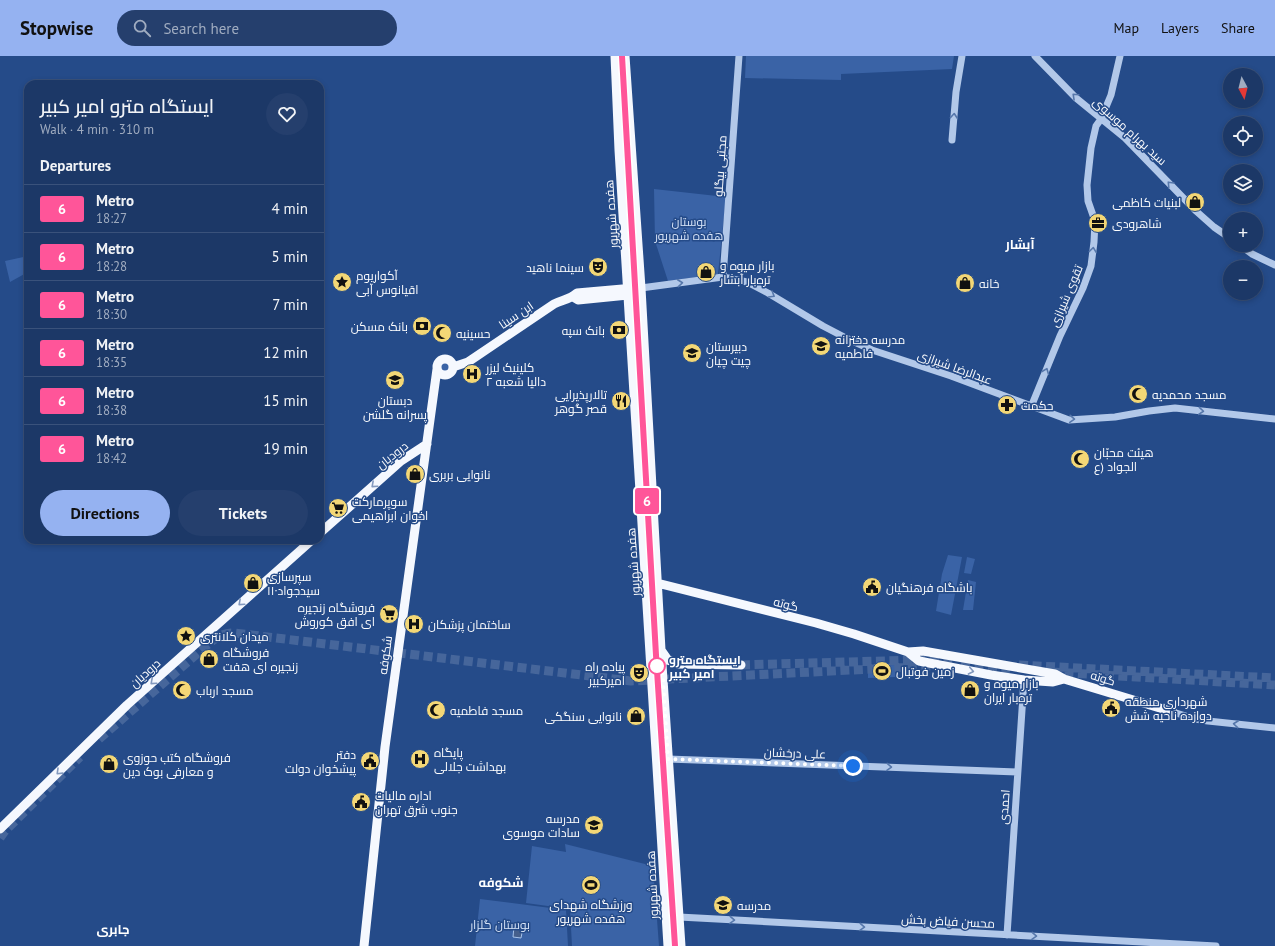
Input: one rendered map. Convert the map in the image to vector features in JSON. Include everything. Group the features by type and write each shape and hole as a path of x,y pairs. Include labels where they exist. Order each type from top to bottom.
{"main road":[{"name":"هفده شهریور","path":"615,56 668,946"},
{"name":"هفده شهریور","path":"625,56 641,288 661,650 681,946"},
{"path":"628,292 641,288"},
{"name":"ابن سینا","path":"437,369 438,364 443,359 451,362 453,367 468,362 554,304 564,299 573,297 578,300 628,292"},
{"name":"شکوفه","path":"364,946 385,747 437,369"},
{"name":"درودیان","path":"324,529 400,461 427,444"},
{"name":"درودیان","path":"0,829 127,705 308,544"},
{"name":"گوته","path":"657,583 854,634 908,652 919,661 991,675 1028,680 1053,682 1064,679"},
{"path":"661,650 668,660 678,664 741,665"},
{"name":"گوته","path":"908,652 923,651 1055,674 1064,679 1173,712"},
{"path":"1028,680 1034,675 1033,670"}],"street":[{"name":"مجتبی بیگلو","path":"723,277 739,56"},
{"path":"952,140 956,92 962,56"},
{"name":"سید بهرام موسوی","path":"1035,56 1076,98 1126,138 1196,211 1223,233"},
{"name":"تقوی شیرازی","path":"1031,407 1060,336 1083,288 1091,266 1095,221 1088,201 1087,185 1091,148 1096,126 1101,119 1111,95 1120,56"},
{"path":"1249,252 1275,265"},
{"name":"عبدالرضا شیرازی","path":"641,288 723,277 748,282 822,326 872,350 951,376 1069,420 1115,417 1175,408 1275,419"},
{"name":"احمدی","path":"1007,935 1018,772 1028,680"},
{"name":"گوته","path":"1173,712 1195,719 1275,728"},
{"name":"علی درخشان","path":"668,759 1018,772"},
{"name":"محسن فیاض بخش","path":"679,917 1216,946"}],"green space":[{"path":"746,56 954,56 952,69 841,74 841,80 745,78"},
{"name":"بوستان هفده شهریور","path":"654,189 726,197 718,274 668,281 655,241"},
{"path":"24,257 24,274 10,282 5,261"},
{"path":"443,361 447,361 451,367 447,373 443,373 439,369 439,365"},
{"path":"948,555 962,557 951,615 936,611 942,574"},
{"path":"967,557 975,559 971,574 964,573"},
{"path":"968,580 976,582 973,610 963,610"},
{"name":"زمین فوتبال","path":"895,665 895,677 868,678 868,666"},
{"name":"ورزشگاه شهدای هفده شهریور","path":"565,844 653,866 659,946 572,946 570,909 526,903 532,846 566,852"},
{"name":"بوستان گلزار","path":"480,899 566,910 568,946 475,946"}],"shaded area":[{"path":"514,926 523,928 521,938 513,937"}],"tunnel":[{"path":"99,739 210,643 219,636 230,633 631,681 932,666"},
{"path":"741,665 952,659"},
{"path":"1019,665 1275,678"},
{"path":"961,666 1010,669"},
{"path":"1051,672 1275,685"},
{"path":"0,838 5,831 80,757"}],"metro line":[{"name":"6","path":"622,56 656,655 675,946"}],"place":[{"name":"لبنیات کاظمی","path":"1195,202"},
{"name":"شاهرودی","path":"1098,223"},
{"name":"سینما ناهید","path":"598,267"},
{"name":"بازار میوه و تره‌بار آبشار","path":"706,272"},
{"name":"آکواریوم اقیانوس آبی","path":"342,282"},
{"name":"خانه","path":"965,283"},
{"name":"بانک مسکن","path":"422,326"},
{"name":"بانک سپه","path":"619,330"},
{"name":"حسینیه","path":"442,333"},
{"name":"مدرسه دخترانه فاطمیه","path":"821,346"},
{"name":"دبیرستان چیت چیان","path":"692,353"},
{"name":"کلینیک لیزر دالیا شعبه ۲","path":"472,374"},
{"name":"دبستان پسرانه گلشن","path":"395,380"},
{"name":"مسجد محمدیه","path":"1138,394"},
{"name":"تالارپذیرایی قصر گوهر","path":"621,401"},
{"name":"حکمت","path":"1007,405"},
{"name":"هیئت محبّان الجواد (ع","path":"1080,459"},
{"name":"نانوایی بربری","path":"415,474"},
{"name":"سوپرمارکت اخوان ابراهیمی","path":"338,508"},
{"name":"سپرسازی سیدجواد۱۱۰","path":"253,583"},
{"name":"باشگاه فرهنگیان","path":"872,587"},
{"name":"فروشگاه زنجیره ای افق کوروش","path":"389,614"},
{"name":"ساختمان پزشکان","path":"414,624"},
{"name":"میدان کلانتری","path":"186,636"},
{"name":"فروشگاه زنجیره ای هفت","path":"209,659"},
{"name":"ایستگاه مترو امیر کبیر","path":"657,666"},
{"name":"زمین فوتبال","path":"882,671"},
{"name":"پیاده راه امیرکبیر","path":"639,673"},
{"name":"مسجد ارباب","path":"182,690"},
{"name":"بازار میوه و تره‌بار ایران","path":"970,690"},
{"name":"شهرداری منطقه دوازده ناحیه شش","path":"1111,708"},
{"name":"مسجد فاطمیه","path":"436,710"},
{"name":"نانوایی سنگکی","path":"636,716"},
{"name":"پایگاه بهداشت جلالی","path":"420,759"},
{"name":"دفتر پیشخوان دولت","path":"370,761"},
{"name":"فروشگاه کتب حوزوی و معارفی بوک دین","path":"109,764"},
{"name":"اداره مالیات جنوب شرق تهران","path":"361,802"},
{"name":"مدرسه سادات موسوی","path":"594,825"},
{"name":"ورزشگاه شهدای هفده شهریور","path":"591,885"},
{"name":"مدرسه","path":"723,905"}],"district":[{"name":"آبشار","path":"1020,244"},
{"name":"شکوفه","path":"501,882"},
{"name":"جابری","path":"113,929"}],"route":[{"path":"657,666 662,664 668,759 853,766"}]}
